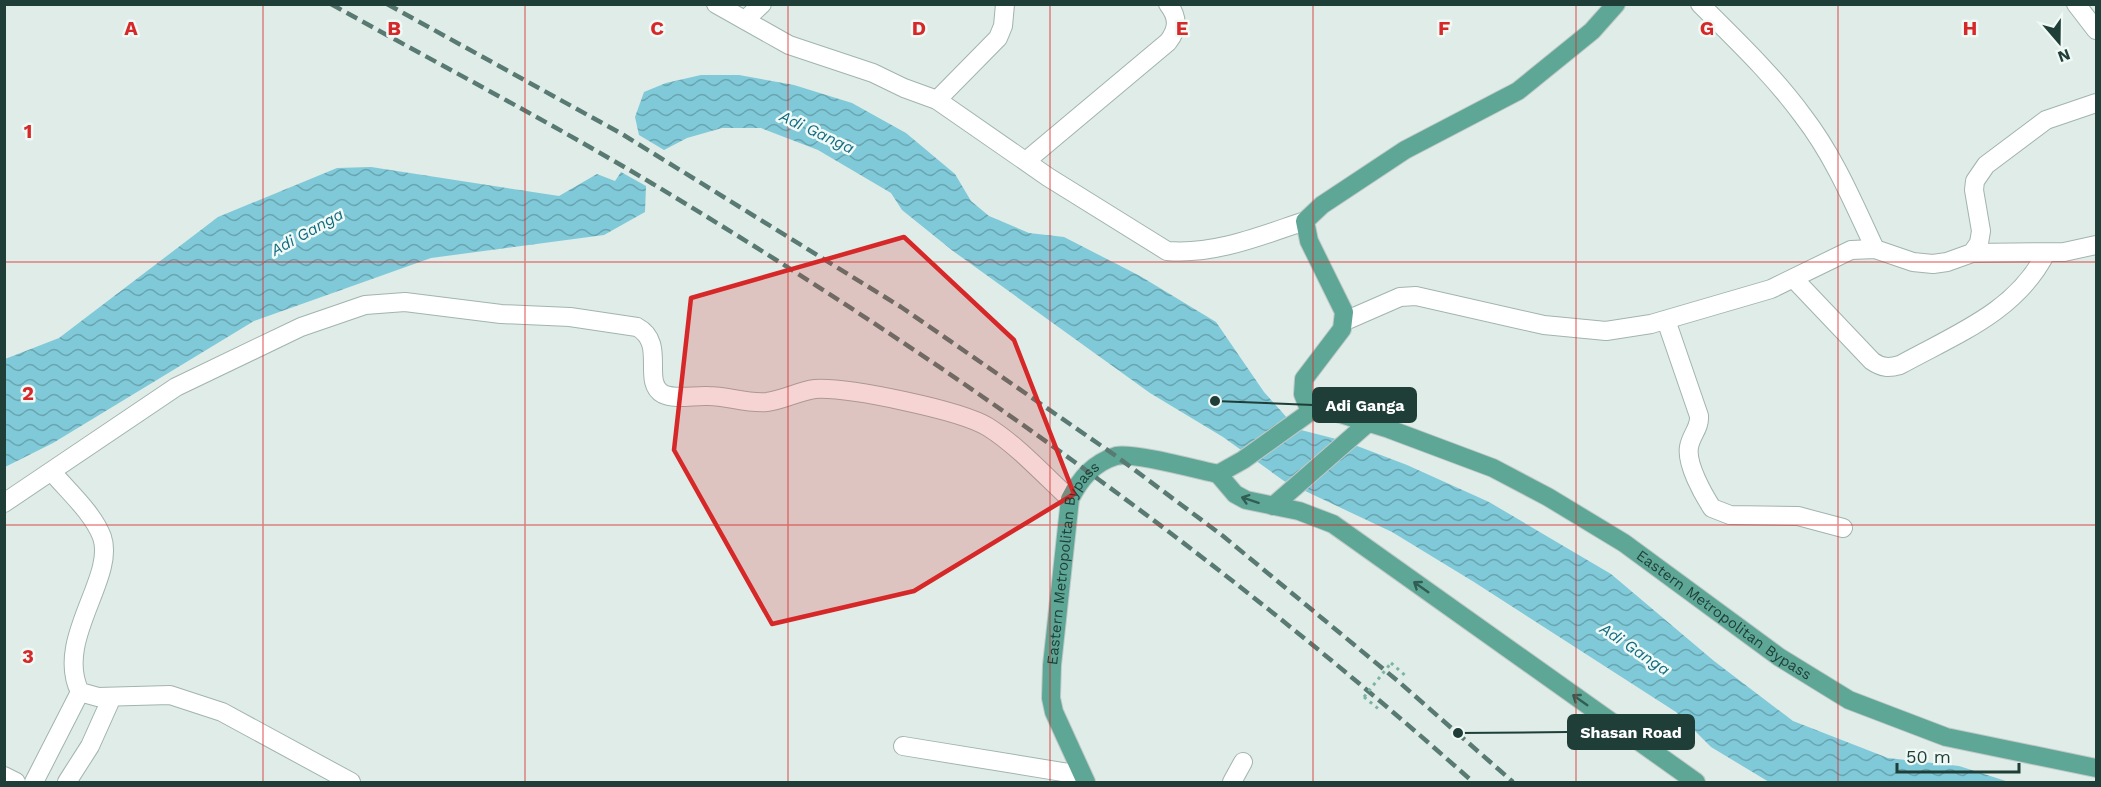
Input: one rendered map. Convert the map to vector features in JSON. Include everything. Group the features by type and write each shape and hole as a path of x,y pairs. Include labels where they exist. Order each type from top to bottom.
{"main road":[{"path":"1616,4 1592,31 1518,91 1405,150 1322,205 1305,220 1309,241 1344,312 1345,321 1304,379 1304,417 1243,460 1218,474 1235,494 1246,500 1279,501 1333,524 1696,783"},
{"name":"Eastern Metropolitan Bypass","path":"1304,417 1334,412 1493,468 1548,497 1624,543 1779,657 1849,700 1946,737 2097,768"},
{"path":"1279,501 1368,423"},
{"name":"Eastern Metropolitan Bypass","path":"1084,779 1054,712 1051,698 1052,666 1070,499 1088,471 1116,456 1218,474"}],"street":[{"path":"716,4 789,45 873,73 937,100 1026,161 1167,251 1190,253 1218,248 1305,220"},
{"path":"745,20 762,4"},
{"path":"937,100 998,38 1003,26 1005,4"},
{"path":"1026,161 1168,42 1174,34 1177,22 1168,4"},
{"path":"1700,4 1770,75 1805,117 1845,183 1875,249"},
{"path":"2076,4 2097,30"},
{"path":"1972,253 1979,243 1981,231 1974,198 1975,181 1986,165 2046,120 2097,103"},
{"path":"1345,321 1400,297 1416,296 1544,325 1579,330 1627,330 1771,289 1839,254 1862,248 1875,249 1914,262 1933,264 1972,253 2064,252 2097,245"},
{"path":"1794,279 1872,361 1880,366 1891,368 2006,305 2035,274 2046,252"},
{"path":"4,503 158,397 207,372 327,317 365,305 405,302 501,314 570,317 637,327 646,332 650,338 654,382 657,389 670,396 714,396 767,402 820,389 856,393 951,412 979,423 1006,440 1070,499"},
{"path":"1666,320 1699,416 1700,424 1689,448 1689,457 1712,508 1730,515 1798,516 1843,528"},
{"path":"34,783 80,692 74,667 75,644 100,568 103,540 95,525 52,472"},
{"path":"80,692 86,696 112,697 170,695 222,712 351,783"},
{"path":"67,783 90,746 112,697"},
{"path":"903,746 1084,779"},
{"path":"1232,783 1243,762"},
{"path":"4,776 16,783"}],"path":[{"path":"1381,711 1364,697 1391,663 1407,677"}],"highlighted area":[{"path":"904,237 1014,340 1074,494 914,591 772,624 674,450 691,298"}],"water":[{"path":"701,75 739,75 794,85 852,103 906,133 955,174 971,201 989,216 1029,233 1064,237 1140,276 1216,322 1264,392 1297,429 1344,441 1407,465 1489,502 1611,574 1714,661 1793,721 1888,758 1959,766 2009,782 1769,782 1711,747 1676,712 1474,582 1392,532 1284,481 1223,437 1150,393 953,251 902,210 891,193 818,150 761,128 722,128 687,138 664,150 639,135 635,117 644,92 666,83"},
{"path":"371,167 559,196 597,174 615,181 621,172 646,186 645,212 604,235 431,258 254,321 53,443 5,467 5,359 59,338 218,217 337,168"}],"railway":[{"path":"331,4 653,184 868,319 974,391 1077,464 1279,618 1473,782"},
{"path":"387,4 622,134 901,307 1116,456 1223,536 1399,682 1513,782"}],"place":[{"name":"Adi Ganga","path":"1215,401"},
{"name":"Shasan Road","path":"1458,733"}]}
